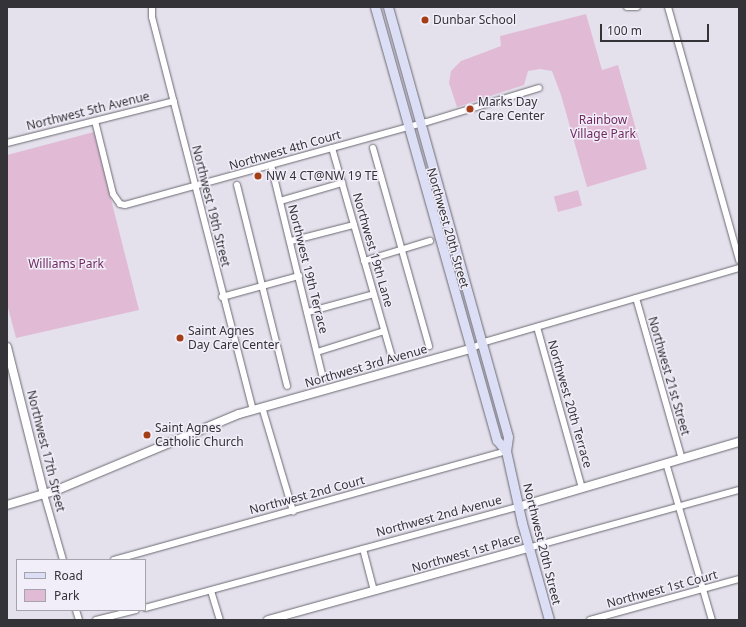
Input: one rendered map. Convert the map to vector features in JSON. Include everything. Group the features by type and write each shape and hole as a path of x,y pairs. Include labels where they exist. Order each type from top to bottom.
{"main road":[{"name":"Northwest 20th Street","path":"375,7 470,349 497,440 506,451"},
{"name":"Northwest 20th Street","path":"388,7 508,437 506,451 518,506 528,548 549,620"}],"street":[{"name":"Northwest 19th Street","path":"152,7 152,17 174,100 222,297 253,410"},
{"path":"627,7 637,7"},
{"path":"668,7 739,260"},
{"name":"Northwest 4th Court","path":"95,121 113,194 120,204 124,205 408,128 540,88"},
{"name":"Northwest 5th Avenue","path":"7,143 174,100"},
{"name":"Northwest 19th Lane","path":"332,148 392,358"},
{"path":"373,148 429,346"},
{"name":"Northwest 19th Terrace","path":"271,165 324,378"},
{"path":"280,201 342,183"},
{"path":"237,185 260,286 287,386"},
{"path":"291,241 354,225"},
{"path":"364,261 430,241"},
{"name":"Northwest 3rd Avenue","path":"7,505 44,494 253,410 470,349 482,343 537,326 739,268"},
{"path":"222,297 299,276"},
{"path":"308,312 374,294"},
{"name":"Northwest 21st Street","path":"636,298 682,459"},
{"name":"Northwest 20th Terrace","path":"537,326 582,488"},
{"path":"317,352 384,331"},
{"name":"Northwest 17th Street","path":"7,347 44,494 63,559"},
{"path":"262,408 293,511"},
{"name":"Northwest 2nd Avenue","path":"146,608 518,506 739,442"},
{"name":"Northwest 2nd Court","path":"118,559 506,451"},
{"path":"666,463 712,620"},
{"name":"Northwest 1st Place","path":"268,620 739,490"},
{"path":"363,549 374,591"},
{"name":"Northwest 1st Court","path":"590,620 739,579"},
{"path":"211,591 220,620"},
{"path":"96,620 132,611"}],"green space":[{"name":"Rainbow Village Park","path":"586,14 602,70 618,65 647,169 587,187 561,95 552,71 540,69 528,71 524,85 457,107 449,83 451,71 461,61 501,46 500,36"},
{"name":"Williams Park","path":"94,132 139,310 16,338 7,304 7,155"},
{"path":"578,190 582,205 558,212 554,196"}],"place":[{"name":"Dunbar School","path":"425,20"},
{"name":"Marks Day Care Center","path":"470,109"},
{"name":"NW 4 CT@NW 19 TE","path":"258,176"},
{"name":"Saint Agnes Day Care Center","path":"180,338"},
{"name":"Saint Agnes Catholic Church","path":"147,435"}]}
